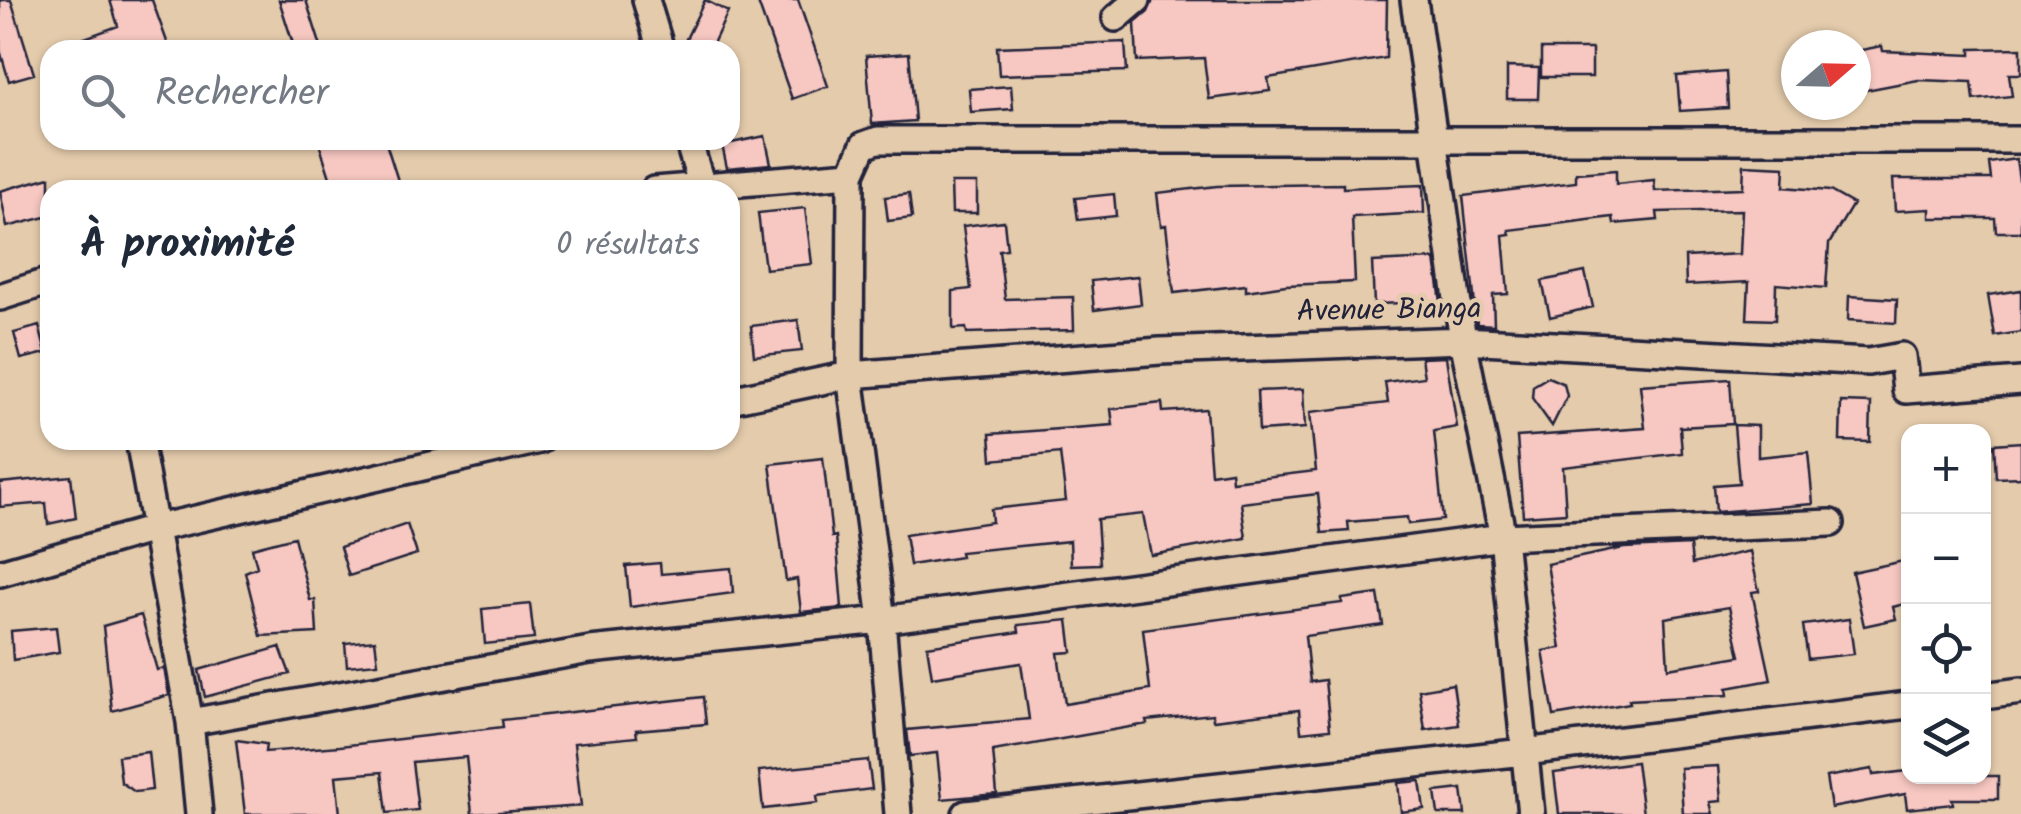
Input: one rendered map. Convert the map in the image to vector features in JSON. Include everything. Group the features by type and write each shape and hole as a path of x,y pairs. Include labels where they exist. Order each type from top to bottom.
{"street":[{"path":"646,0 658,40"},
{"path":"1116,18 1137,0"},
{"path":"1414,0 1462,340 1503,537 1531,814"},
{"path":"898,814 882,620 850,375 851,174 864,146 878,140 2021,140"},
{"path":"691,150 700,180"},
{"path":"740,183 851,174"},
{"path":"0,297 40,284"},
{"name":"Avenue Bianga","path":"740,398 850,375 1160,350 1462,340 1868,362 1902,356 1906,390 2021,381"},
{"path":"141,450 190,722 199,814"},
{"path":"0,574 157,528 496,450"},
{"path":"190,722 590,650 882,620 1503,537 1831,522"},
{"path":"1991,695 2021,692"},
{"path":"966,814 1901,706"}],"building":[{"path":"0,0 11,0 34,74 9,81 0,50"},
{"path":"110,0 152,0 166,40 79,40 118,26"},
{"path":"279,0 306,0 319,40 292,40"},
{"path":"705,0 728,12 715,40 686,39"},
{"path":"757,0 798,0 828,86 792,99"},
{"path":"1153,0 1387,0 1386,58 1268,78 1270,91 1209,99 1204,58 1137,61 1135,23 1148,12"},
{"path":"1125,42 1127,71 999,75 997,47"},
{"path":"1871,48 1971,55 1971,49 2021,48 2021,74 2009,74 2012,96 1974,100 1972,82 1918,80 1871,89"},
{"path":"1541,49 1592,49 1592,77 1541,77"},
{"path":"909,53 915,121 872,124 866,56"},
{"path":"1507,67 1539,68 1538,99 1507,99"},
{"path":"1726,72 1728,108 1680,111 1677,76"},
{"path":"1011,86 1013,109 971,112 969,89"},
{"path":"765,136 771,164 727,168 723,150 740,150 740,141"},
{"path":"321,150 388,150 398,180 331,180"},
{"path":"2016,159 2021,232 1996,232 1995,218 1930,218 1930,209 1895,211 1893,179 1991,179 1989,163"},
{"path":"1744,165 1785,167 1784,187 1830,191 1853,204 1829,244 1826,288 1776,284 1775,320 1747,319 1749,282 1686,285 1685,257 1740,254 1742,210 1657,212 1658,220 1614,224 1613,217 1509,230 1510,234 1503,235 1508,294 1493,295 1494,325 1477,324 1463,196 1576,182 1576,173 1616,170 1616,184 1654,180 1655,191 1743,188"},
{"path":"50,177 40,180 40,219 7,227 0,191"},
{"path":"951,183 977,183 977,213 952,213"},
{"path":"1343,184 1343,188 1423,185 1424,213 1352,217 1355,282 1246,291 1246,285 1174,293 1166,225 1161,226 1157,193 1217,186"},
{"path":"909,194 912,218 888,221 885,197"},
{"path":"1114,194 1116,216 1078,220 1075,198"},
{"path":"805,208 812,264 765,269 758,213"},
{"path":"1004,221 1007,249 999,250 1005,299 1073,297 1074,330 967,333 966,328 953,329 953,291 971,289 963,226"},
{"path":"1435,259 1441,302 1374,304 1372,262"},
{"path":"1585,272 1593,307 1550,317 1542,281"},
{"path":"1138,276 1141,304 1094,310 1091,281"},
{"path":"2021,290 2021,332 1995,336 1988,295"},
{"path":"1849,296 1897,299 1896,323 1848,320"},
{"path":"798,320 802,351 754,356 751,326"},
{"path":"39,326 40,354 21,359 14,333"},
{"path":"1446,357 1457,427 1434,431 1443,520 1408,524 1407,517 1348,522 1349,531 1322,533 1318,494 1241,503 1246,538 1151,555 1143,514 1097,519 1100,564 1071,565 1070,541 960,552 961,557 910,565 905,535 992,522 991,509 1066,501 1060,453 992,460 990,434 1113,425 1111,409 1162,403 1163,412 1206,409 1211,474 1231,471 1232,481 1316,471 1310,412 1388,403 1385,382 1424,377 1421,358"},
{"path":"1548,377 1564,384 1567,396 1552,426 1532,398 1533,386"},
{"path":"1730,379 1733,424 1680,427 1682,453 1563,467 1566,513 1523,516 1517,437 1645,428 1640,385"},
{"path":"1303,389 1305,428 1259,431 1257,391"},
{"path":"1841,402 1871,403 1870,442 1840,441"},
{"path":"1734,425 1758,426 1758,457 1808,452 1813,504 1716,512 1714,485 1739,483"},
{"path":"2021,442 2021,477 1996,478 1994,444"},
{"path":"823,458 832,537 836,536 842,608 801,612 797,579 786,581 770,464"},
{"path":"71,476 76,518 48,524 46,503 0,507 0,483"},
{"path":"407,524 417,554 349,576 340,547"},
{"path":"294,537 310,600 315,600 317,633 261,636 245,572 257,567 252,548"},
{"path":"1690,545 1692,564 1750,551 1759,591 1752,592 1771,680 1727,688 1728,695 1629,700 1630,703 1554,716 1543,651 1561,648 1547,564 1624,548","holes":["1729,607 1740,656 1668,668 1665,618"]},
{"path":"1901,562 1901,605 1893,607 1896,619 1864,626 1852,572"},
{"path":"660,563 661,574 731,568 733,593 630,607 626,566"},
{"path":"1378,594 1383,625 1305,636 1310,682 1325,680 1330,729 1301,732 1299,710 1213,720 1212,714 1146,721 1147,724 993,751 997,794 942,799 937,753 910,756 907,730 1029,719 1021,663 932,677 927,646 1019,632 1018,625 1068,620 1072,652 1058,653 1065,704 1150,690 1143,629 1342,603 1342,599"},
{"path":"530,604 534,639 485,644 482,609"},
{"path":"141,615 157,670 164,668 169,695 112,711 103,626"},
{"path":"1849,619 1854,654 1808,659 1803,625"},
{"path":"56,627 59,652 13,660 11,631"},
{"path":"375,640 378,663 347,666 345,643"},
{"path":"280,647 290,674 205,697 199,670"},
{"path":"1453,684 1459,725 1425,730 1419,690"},
{"path":"703,697 706,724 636,730 637,737 574,743 581,806 472,814 466,757 412,762 418,810 387,813 382,772 336,776 340,814 245,814 236,740 266,744 265,752 340,746 503,727 502,720"},
{"path":"148,752 152,790 135,792 121,782 118,756"},
{"path":"868,760 872,789 817,796 818,803 763,809 759,771"},
{"path":"1636,762 1643,814 1559,814 1554,773"},
{"path":"1718,766 1721,801 1710,802 1713,814 1683,814 1680,768"},
{"path":"1872,769 1873,775 1901,772 1901,784 1991,784 1991,776 1998,776 1998,799 1952,799 1953,804 1907,809 1905,794 1831,808 1826,777"},
{"path":"1420,781 1424,809 1401,812 1398,783"},
{"path":"1462,789 1465,814 1438,814 1435,792"}]}
